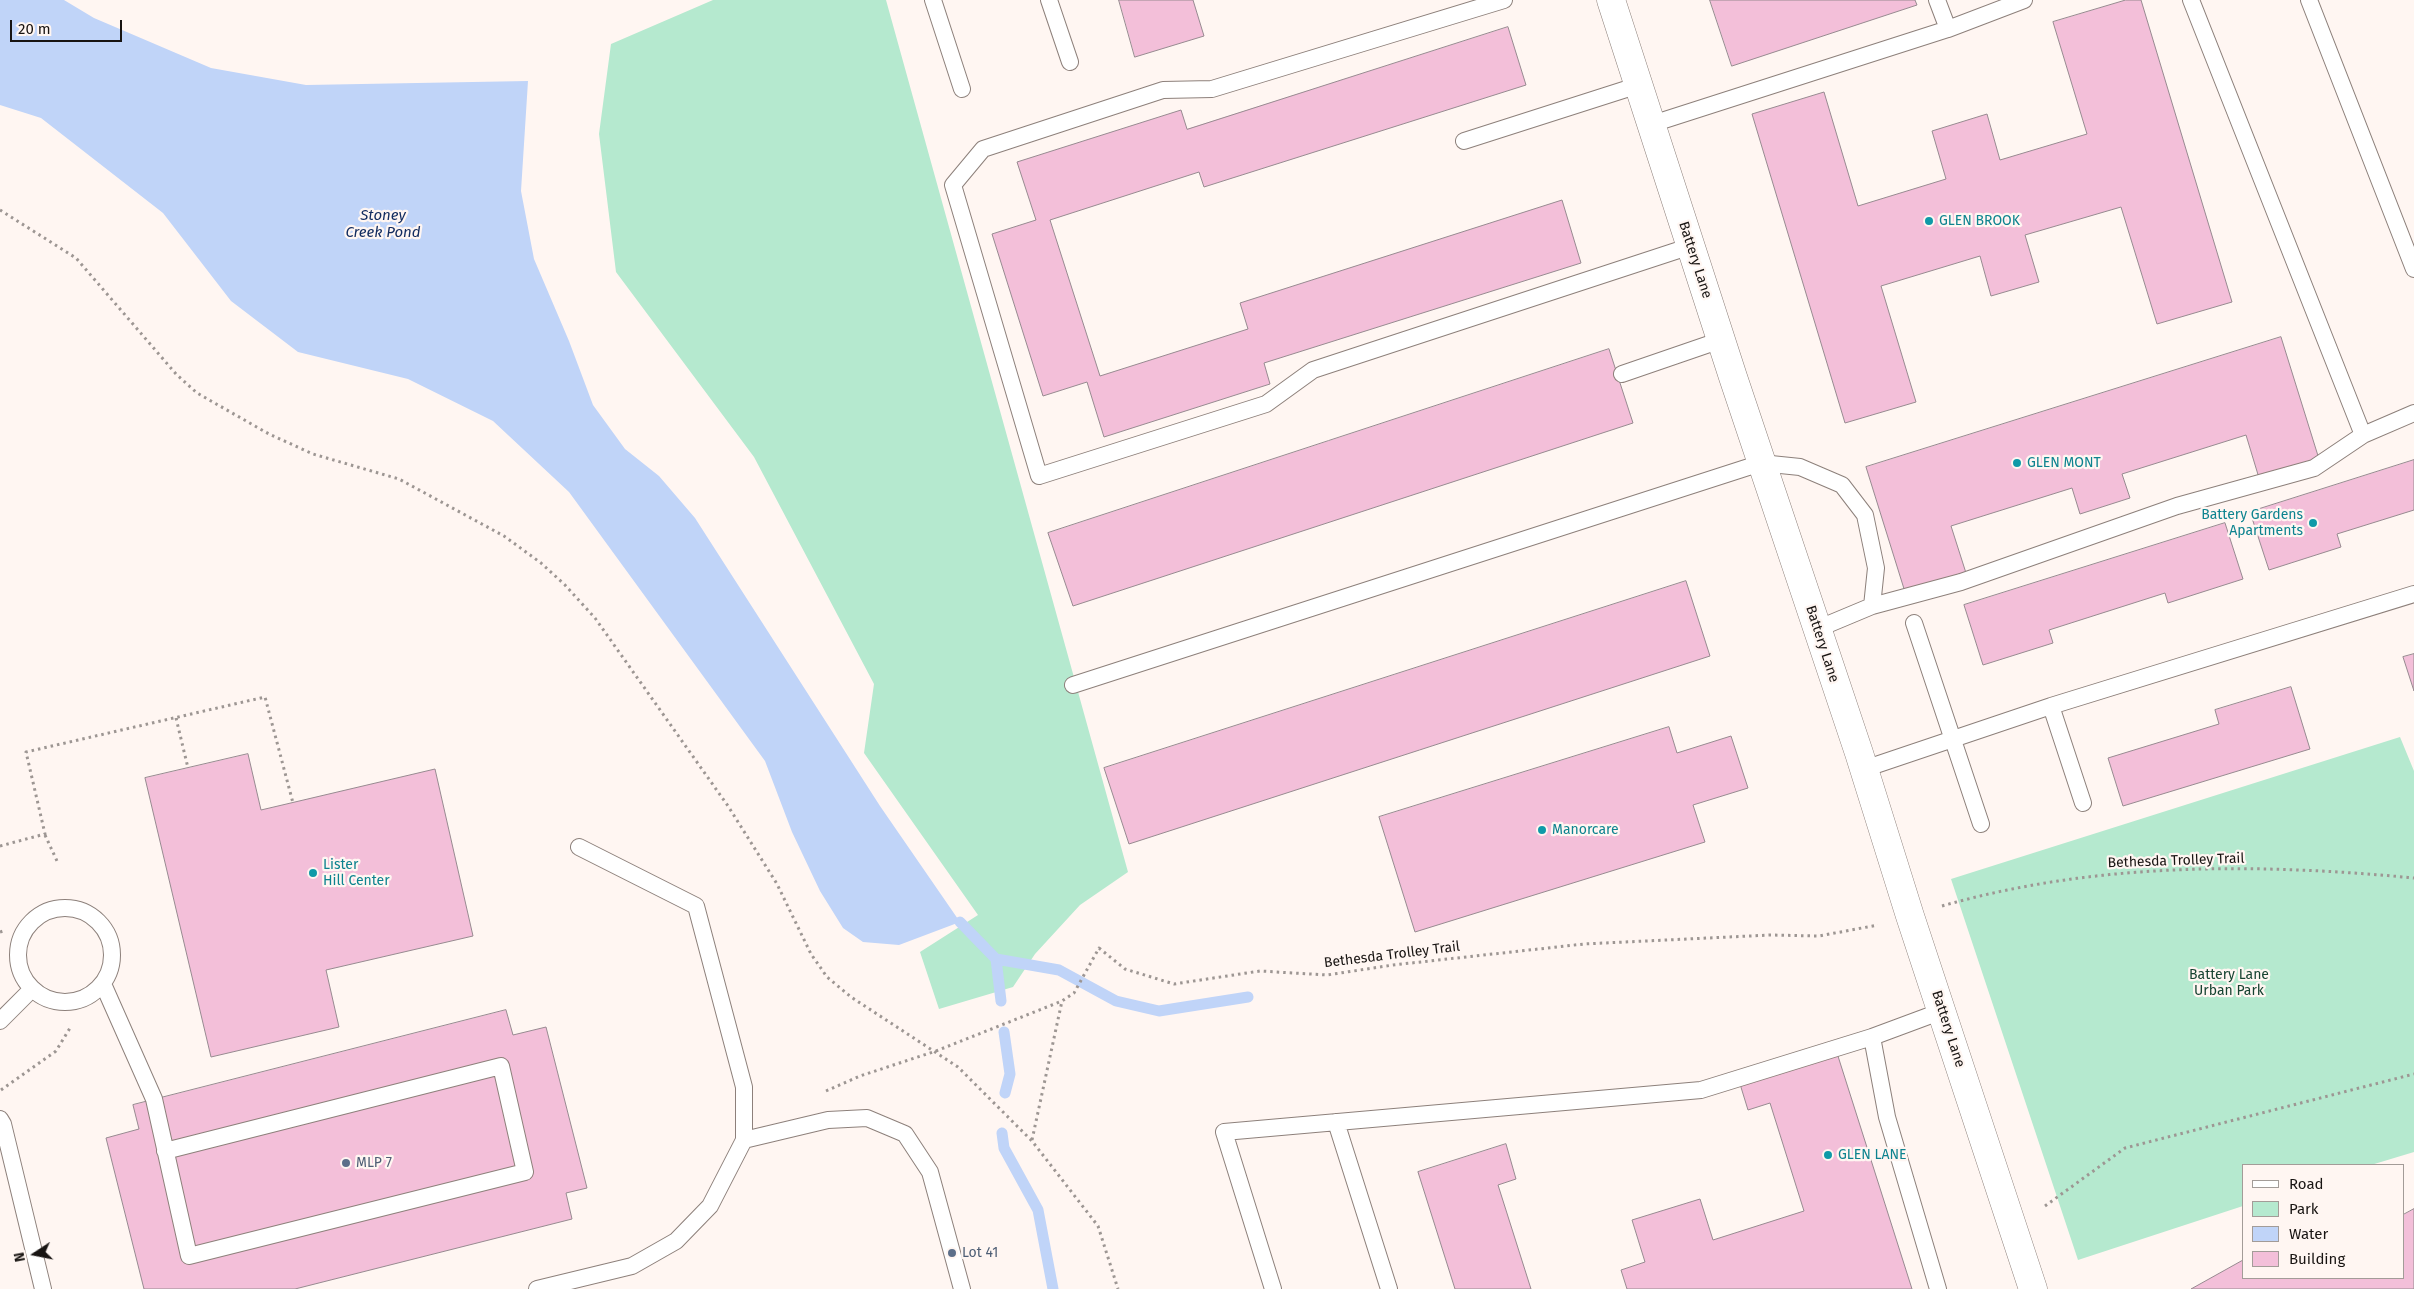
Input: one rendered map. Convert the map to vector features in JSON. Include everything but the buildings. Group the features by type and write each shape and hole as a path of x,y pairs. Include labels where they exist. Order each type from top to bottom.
{"street":[{"name":"Battery Lane","path":"1611,0 1761,463 1864,769 2032,1289"}],"lane":[{"path":"933,0 962,90"},
{"path":"1049,0 1070,62"},
{"path":"1504,0 1212,89 1163,90 983,149 953,185 1039,476 1266,404 1313,370 1691,246"},
{"path":"1937,0 1948,29"},
{"path":"1652,124 1948,29 2024,0"},
{"path":"2191,0 2363,435"},
{"path":"2309,0 2414,269"},
{"path":"1464,142 1639,85"},
{"path":"1622,374 1721,340"},
{"path":"1817,629 1872,606 1961,582 2177,506 2314,468 2363,435 2414,413"},
{"path":"1073,685 1761,463 1800,467 1842,485 1865,515 1876,568 1872,606"},
{"path":"1864,769 2051,706 2414,594"},
{"path":"1914,623 1981,824"},
{"path":"2051,706 2083,803"},
{"path":"537,1289 632,1266 676,1240 710,1206 744,1140 744,1087 696,906 579,847"},
{"path":"62,907 78,909 92,916 103,927 110,941 112,956 110,970 103,984 93,994 79,1000 65,1002 51,1000 32,990 23,977 18,962 17,949 24,932 34,919 47,911 62,907"},
{"path":"103,984 154,1099 165,1151 189,1256 525,1172 501,1066 165,1151"},
{"path":"0,1020 32,990"},
{"path":"1273,1289 1224,1132 1701,1090 1750,1073 1872,1037 1942,1011"},
{"path":"1872,1037 1887,1117 1938,1289"},
{"path":"744,1140 828,1120 867,1118 904,1134 930,1172 962,1289"},
{"path":"0,1119 3,1124 43,1289"},
{"path":"1336,1122 1389,1289"}],"path":[{"path":"0,210 76,258 176,374 197,393 269,434 313,454 398,478 504,536 541,563 595,618 728,806 777,884 811,954 827,977 851,998 936,1051 958,1067 1032,1141 1098,1226 1118,1289"},
{"path":"58,861 45,834 26,752 265,697 292,802"},
{"path":"176,718 188,768"},
{"path":"0,846 45,834"},
{"name":"Bethesda Trolley Trail","path":"1942,905 1993,892 2081,877 2215,868 2367,874 2414,878"},
{"name":"Bethesda Trolley Trail","path":"936,1051 1062,1001 1074,993 1099,948 1125,969 1174,984 1260,971 1327,975 1393,965 1584,944 1770,935 1819,936 1868,928"},
{"path":"1032,1141 1062,1001"},
{"path":"0,1091 56,1051 70,1028"},
{"path":"2045,1206 2125,1148 2414,1074"}],"green space":[{"path":"713,0 886,0 1128,872 1080,905 1035,954 1013,987 939,1009 920,952 978,915 864,753 874,684 754,457 616,272 599,134 611,44"},
{"name":"Battery Lane Urban Park","path":"2400,737 2414,771 2414,1152 2374,1164 2242,1164 2242,1206 2078,1260 1951,879"}],"water":[{"name":"Stoney Creek Pond","path":"0,0 64,0 94,18 211,68 306,85 528,81 521,191 534,259 569,341 593,405 625,449 659,476 695,518 880,806 960,922 899,945 863,942 843,928 820,891 792,832 765,761 569,492 493,421 408,379 298,352 231,301 163,213 41,118 0,105"}],"waterway":[{"path":"960,922 996,959 1059,970 1116,1001 1159,1011 1248,997"},
{"path":"996,959 1001,1001"},
{"path":"1004,1032 1010,1074 1005,1093"},
{"path":"1002,1133 1004,1148 1038,1210 1053,1289"}],"place":[{"name":"GLEN BROOK","path":"1929,221"},
{"name":"GLEN MONT","path":"2017,463"},
{"name":"Battery Gardens Apartments","path":"2313,523"},
{"name":"Manorcare","path":"1542,830"},
{"name":"Lister Hill Center","path":"313,873"},
{"name":"GLEN LANE","path":"1828,1155"},
{"name":"MLP 7","path":"346,1163"},
{"name":"Lot 41","path":"952,1253"}]}
